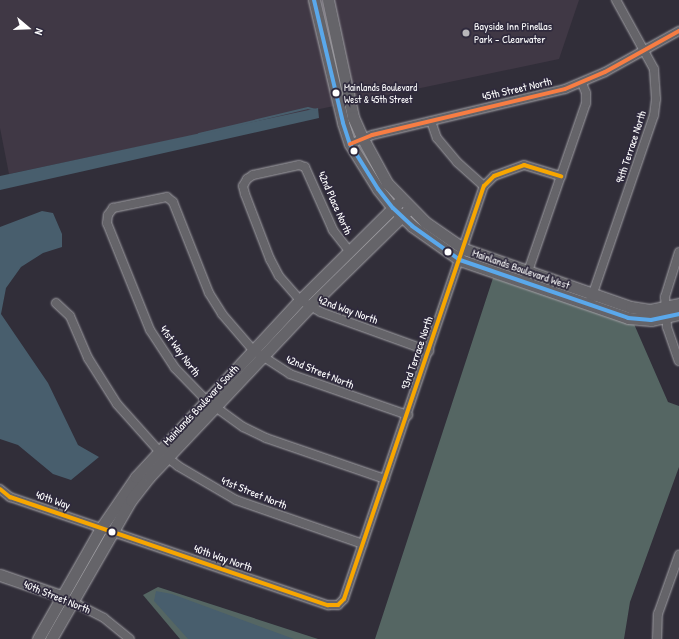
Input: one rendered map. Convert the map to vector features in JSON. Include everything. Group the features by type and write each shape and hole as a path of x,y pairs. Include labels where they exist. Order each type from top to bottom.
{"street":[{"name":"Mainlands Boulevard West","path":"314,0 343,123 350,144 362,166 392,208 430,240 460,260 526,277 591,299 639,320 665,312 679,304"},
{"name":"Mainlands Boulevard West","path":"328,0 353,117 375,164 401,200 464,249 526,277"},
{"name":"94th Terrace North","path":"591,299 654,115 656,84 654,69 616,0"},
{"name":"45th Street North","path":"350,144 362,139 582,83 679,30"},
{"path":"526,277 586,102 586,93 582,83"},
{"path":"431,121 437,138 457,162 484,186 494,176 524,166 561,176"},
{"name":"42nd Way North","path":"299,165 253,175 247,179 243,186 244,194 270,259 279,276 300,300 309,307 429,351"},
{"name":"42nd Place North","path":"299,165 310,173 333,230 350,252"},
{"name":"93rd Terrace North","path":"338,605 344,599 408,415 484,186"},
{"name":"41st Way North","path":"173,202 167,197 160,197 113,208 108,215 107,223 150,330 175,368 210,403 243,426 266,438 385,480"},
{"name":"Mainlands Boulevard South","path":"38,639 61,596 118,500 257,353 300,300 401,200"},
{"name":"42nd Street North","path":"173,202 209,293 222,314 257,353 303,379 408,415"},
{"name":"Mainlands Boulevard South","path":"257,353 309,307 410,208"},
{"path":"679,252 667,288 665,312 679,361"},
{"name":"41st Street North","path":"56,303 70,316 88,358 117,404 163,454 211,487 236,500 363,544"},
{"name":"Mainlands Boulevard West","path":"665,312 679,314"},
{"name":"Mainlands Boulevard South","path":"51,639 131,500 163,454"},
{"name":"40th Way","path":"0,489 10,497 101,528"},
{"name":"40th Way North","path":"101,528 328,605 338,605"},
{"path":"657,639 658,614 676,573 679,555"},
{"name":"40th Street North","path":"0,575 72,601 104,618 130,639"}],"shaded area":[{"path":"0,0 309,0 334,106 9,174 0,128"},
{"path":"318,0 324,0 346,103 342,104"},
{"path":"332,0 579,0 559,59 354,102"},
{"path":"493,278 634,324 668,402 679,406 679,467 630,602 624,639 375,639"},
{"path":"158,587 318,639 180,639 143,595"}],"water":[{"path":"318,108 319,118 0,190 0,176"},
{"path":"42,211 53,213 62,234 62,247 43,253 21,267 6,288 1,314 48,383 78,445 99,457 71,480 53,474 18,445 0,439 0,227"},
{"path":"156,591 172,594 294,639 188,639 154,601"}],"waterway":[{"path":"199,134 308,108 316,110"}],"transit line":[{"path":"314,0 343,123 350,144 378,189 393,208 412,226 460,260 628,318 651,320 679,314"},
{"path":"350,144 372,135 565,89 605,72 679,31"},
{"path":"0,489 10,497 328,605 338,605 344,599 484,186 494,176 524,165 561,176"}],"place":[{"name":"Bayside Inn Pinellas Park - Clearwater","path":"466,33"},
{"name":"Mainlands Boulevard West & 45th Street","path":"336,93"}]}
